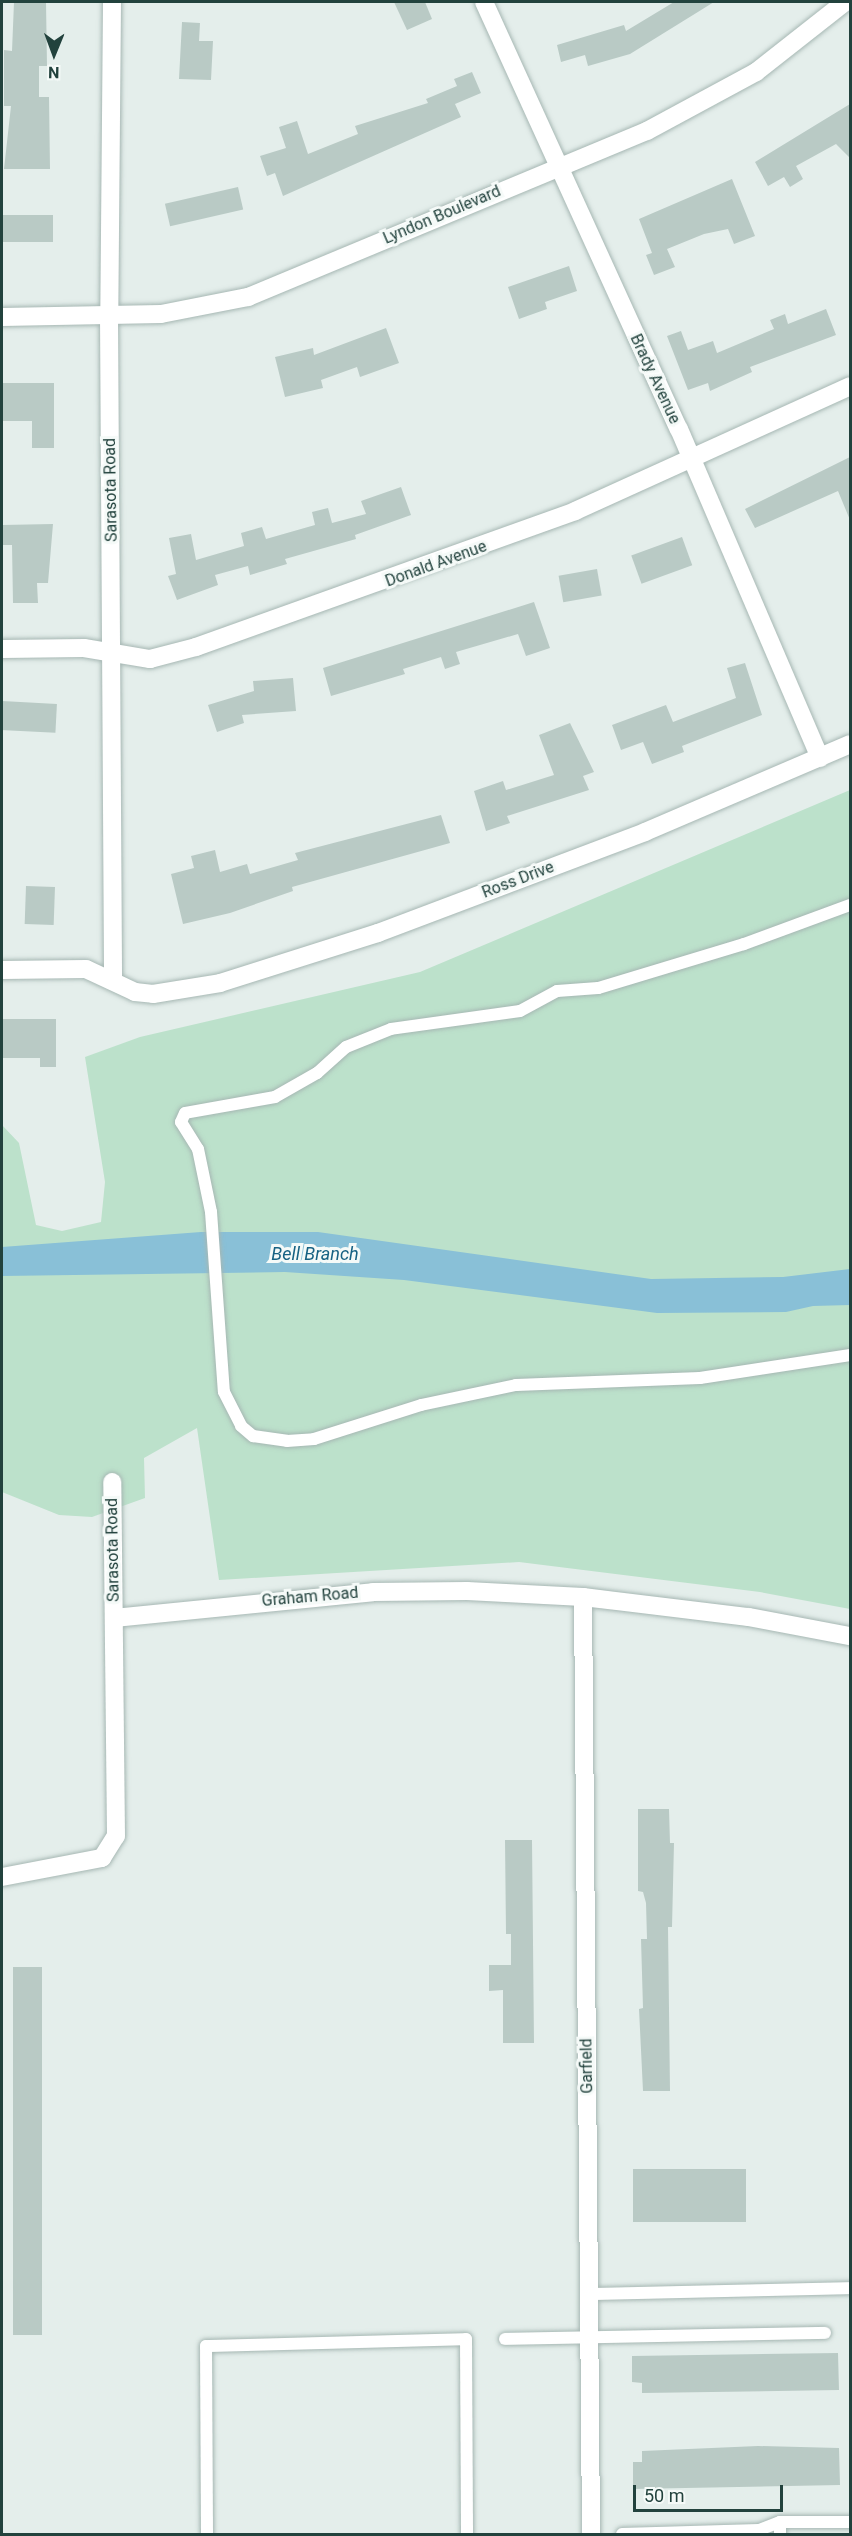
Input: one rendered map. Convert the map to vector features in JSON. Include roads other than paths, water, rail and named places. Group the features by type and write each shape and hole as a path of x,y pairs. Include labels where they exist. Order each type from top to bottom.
{"street":[{"name":"Sarasota Road","path":"112,2 109,315 113,978"},
{"name":"Brady Avenue","path":"484,2 690,459 820,758"},
{"name":"Lyndon Boulevard","path":"2,317 188,312 248,297 558,167 725,93 787,50 845,2"},
{"name":"Donald Avenue","path":"2,649 84,648 150,659 236,635 506,538 690,459 850,386"},
{"name":"Ross Drive","path":"113,978 135,992 177,990 271,969 378,933 645,832 850,744"},
{"path":"2,970 86,969 113,978"},
{"name":"Sarasota Road","path":"112,1482 114,1618"},
{"name":"Graham Road","path":"114,1618 373,1592 583,1598 749,1617 850,1636"},
{"name":"Garfield","path":"583,1598 591,2535"},
{"path":"2,1877 88,1863 112,1848 117,1804 114,1618"}],"lane":[{"path":"850,905 744,944 609,984 557,991 520,1011 391,1029 346,1047 317,1073 275,1097 185,1113 181,1122 198,1149 211,1212 224,1392 230,1409 254,1436 287,1441 314,1439 421,1405 516,1385 700,1378 850,1355"},
{"path":"589,2294 850,2288"},
{"path":"505,2339 589,2340 825,2333"},
{"path":"207,2535 206,2346 466,2339 467,2535"},
{"path":"622,2535 759,2530 850,2522"}],"water":[{"name":"Bell Branch","path":"201,1232 318,1232 651,1279 783,1277 850,1269 850,1305 813,1306 786,1312 657,1313 404,1280 285,1272 2,1276 2,1247"}]}
